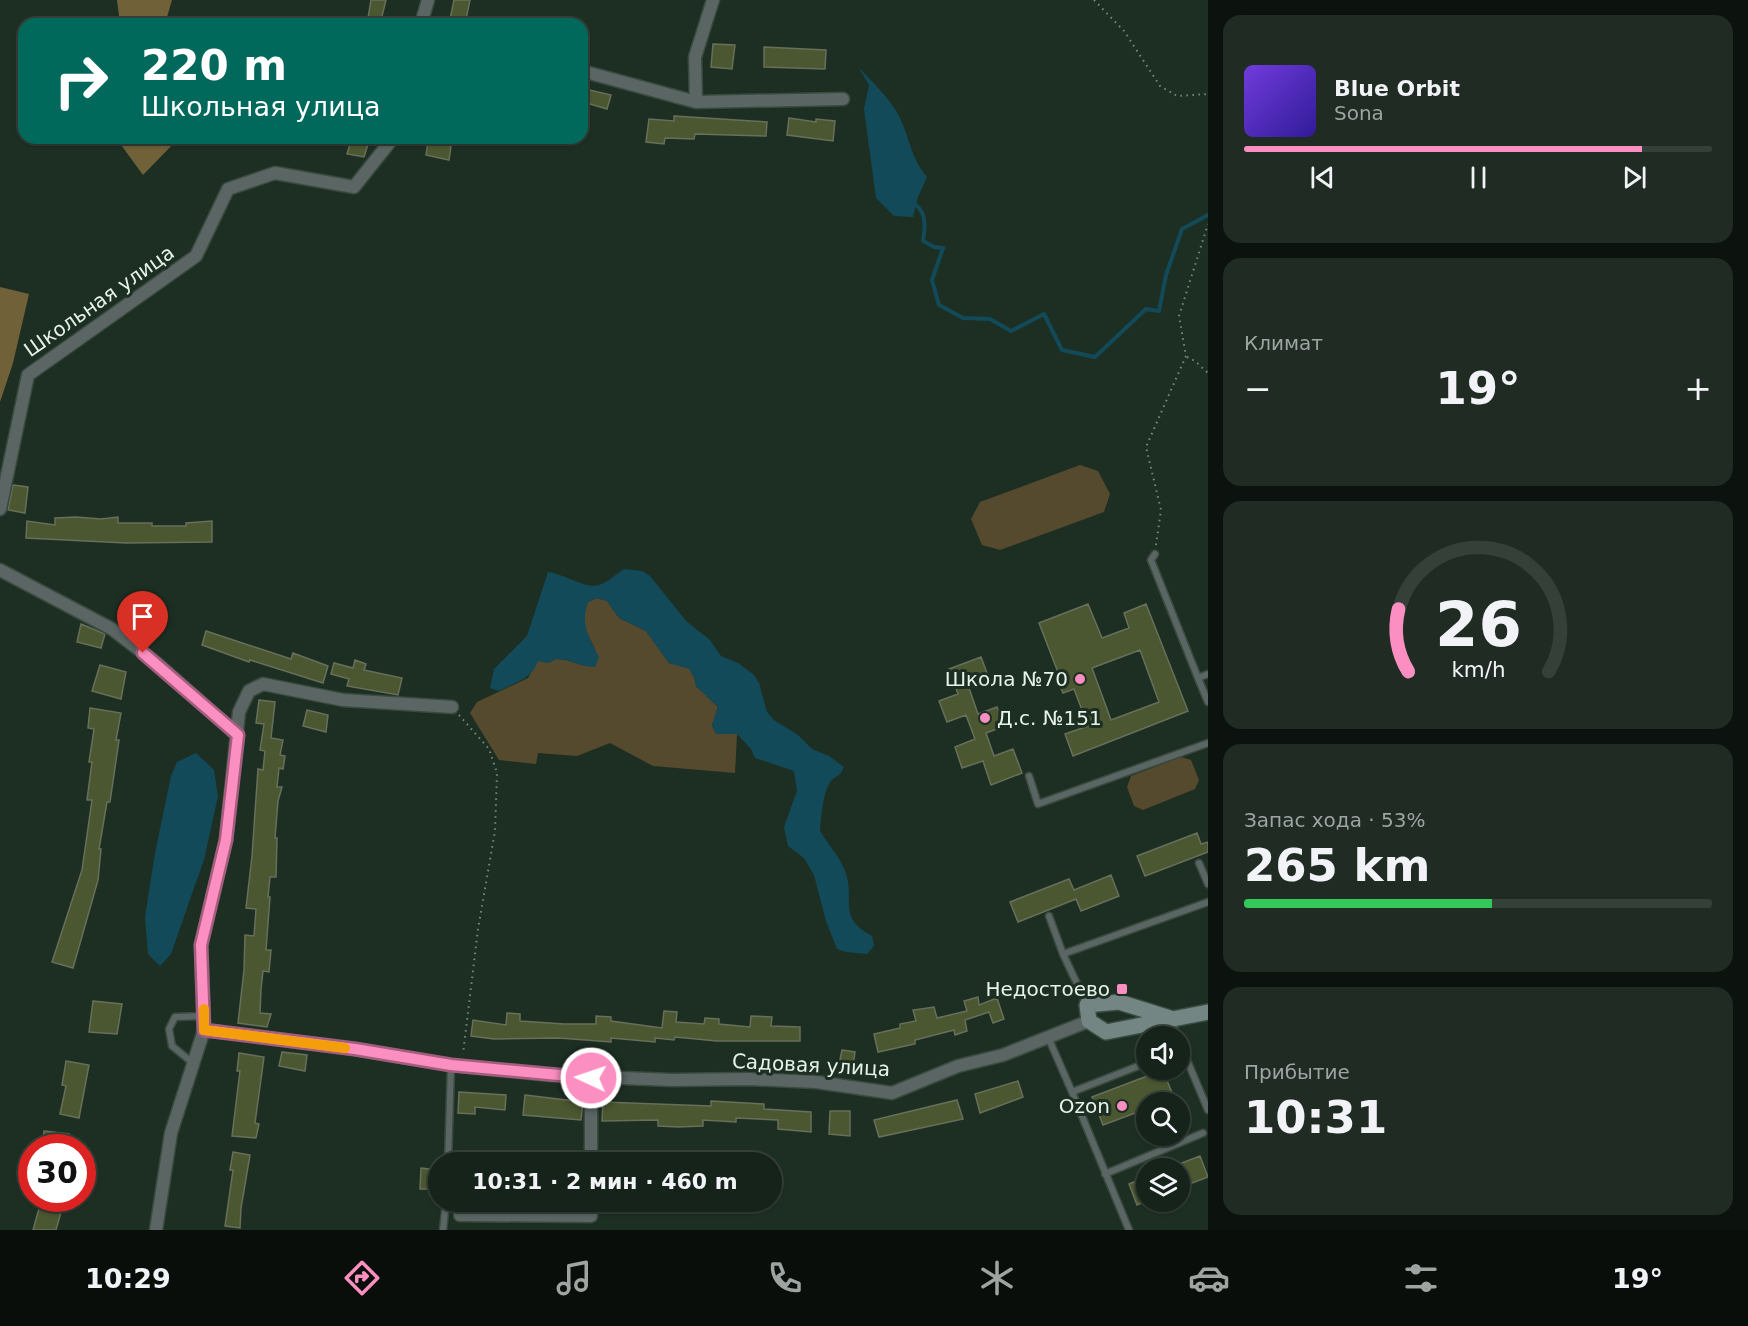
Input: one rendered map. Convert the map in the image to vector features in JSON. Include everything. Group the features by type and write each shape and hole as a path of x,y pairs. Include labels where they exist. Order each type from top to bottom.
{"street":[{"path":"424,18 428,0"},
{"path":"696,102 695,57 713,0"},
{"path":"588,73 696,102 843,99"},
{"name":"Школьная улица","path":"0,509 28,375 196,256 228,189 275,173 354,188 388,144"},
{"path":"0,570 112,629 159,665 238,735"},
{"path":"156,1230 171,1133 204,1030 201,945 226,840 239,712 249,691 263,684 343,700 452,706"},
{"path":"1170,1018 1119,1002 1087,1005 1089,1021 1106,1032 1208,1012"},
{"name":"Садовая улица","path":"204,1030 355,1049 456,1065 591,1078 794,1081 892,1093 958,1066 1003,1055 1089,1021"},
{"path":"591,1078 591,1152"},
{"path":"460,1215 591,1216 591,1212"}],"lane":[{"path":"1155,554 1151,560 1208,702"},
{"path":"1198,678 1208,674"},
{"path":"1029,776 1038,804 1208,743"},
{"path":"1199,862 1208,884"},
{"path":"1063,954 1208,902"},
{"path":"1049,916 1063,954 1087,1005"},
{"path":"194,1063 172,1046 169,1029 175,1017 204,1016"},
{"path":"1170,1018 1173,1026"},
{"path":"1048,1037 1129,1230"},
{"path":"449,1152 456,1065"},
{"path":"1190,1067 1208,1110"},
{"path":"1072,1092 1136,1068"},
{"path":"1105,1174 1203,1133"},
{"path":"443,1230 445,1212"}],"path":[{"path":"1094,0 1124,31 1160,86 1178,96 1208,94"},
{"path":"1155,554 1161,510 1146,447 1186,356 1179,316 1208,224"},
{"path":"1186,356 1208,373"},
{"path":"452,706 489,748 497,773 495,831 456,1065"}],"shaded area":[{"path":"117,0 172,0 167,18 119,18"},
{"path":"120,144 173,144 143,175"},
{"path":"0,287 29,294 13,363 0,402"},
{"path":"1080,465 1098,471 1110,494 1104,512 1000,550 982,545 971,519 980,502"},
{"path":"597,598 607,601 619,618 646,631 669,663 689,668 696,686 718,707 712,725 716,734 737,734 735,773 653,766 610,743 577,756 538,753 536,764 499,760 470,713 477,702 528,678 538,660 548,663 556,659 566,660 585,666 595,666 595,649 584,621 588,602"},
{"path":"1181,757 1191,760 1199,780 1195,789 1143,810 1134,806 1127,787 1131,776"}],"water":[{"path":"859,68 875,84 898,114 917,163 927,177 918,197 913,217 894,216 876,198 864,109 869,85"},
{"path":"624,569 642,571 650,576 686,621 710,640 721,656 738,663 754,675 759,683 767,712 774,720 798,735 812,749 829,756 844,767 828,785 820,831 845,871 848,881 849,907 854,922 872,936 874,946 867,954 837,949 826,921 814,875 804,858 788,846 784,827 797,791 794,771 755,758 751,749 737,734 716,734 712,725 718,707 696,686 689,669 669,663 646,631 619,618 607,601 597,598 588,602 586,610 585,624 599,657 595,667 566,660 556,659 548,663 538,661 532,672 523,679 499,691 490,688 494,669 527,636 548,572 593,586 606,582"},
{"path":"196,753 214,770 218,796 204,860 171,954 160,966 148,954 145,917 155,853 171,776 177,762"}],"building":[{"path":"371,0 386,0 382,18 368,18"},
{"path":"454,0 470,0 466,18 450,18"},
{"path":"713,44 735,45 732,69 711,67"},
{"path":"764,47 826,50 825,69 764,67"},
{"path":"588,90 611,95 607,109 588,103"},
{"path":"674,116 767,122 766,136 695,134 694,139 665,138 664,144 646,142 649,119 674,121"},
{"path":"789,118 816,122 816,119 835,121 833,141 787,135"},
{"path":"350,144 368,144 364,157 347,154"},
{"path":"428,144 451,146 449,160 426,155"},
{"path":"13,485 28,487 25,513 8,510"},
{"path":"118,517 118,523 152,523 152,526 186,526 186,523 212,521 212,542 126,543 26,538 27,521 55,525 55,518 101,519"},
{"name":"Школа №70","path":"1088,604 1102,638 1129,628 1124,613 1146,604 1188,711 1073,756 1065,734 1088,726 1074,689 1063,693 1058,681 1061,680 1039,623","holes":["1140,650 1159,702 1111,720 1092,668"]},
{"path":"81,624 105,634 101,648 77,642"},
{"path":"206,631 291,659 293,653 328,666 323,683 250,660 249,662 202,645"},
{"name":"Д.с. №151","path":"981,657 990,681 969,688 978,714 997,707 1005,726 986,733 994,756 1013,749 1022,773 991,785 983,761 962,768 955,747 975,739 966,715 947,722 939,701 958,694 949,669"},
{"path":"355,660 366,664 364,670 402,678 398,695 347,686 349,679 331,674 334,663 353,668"},
{"path":"100,665 126,672 121,699 92,691"},
{"path":"259,700 275,702 271,738 283,740 280,755 285,756 283,769 279,768 277,787 282,787 278,801 275,838 277,838 276,877 270,877 268,897 270,897 266,950 271,950 269,972 263,971 261,989 260,1013 271,1014 267,1027 238,1023 245,935 254,936 256,909 246,908 258,769 263,770 265,751 260,750 264,724 256,723"},
{"path":"90,708 121,713 110,802 107,802 99,849 101,849 98,880 73,968 52,962 82,870 92,800 87,800 94,729 88,728"},
{"path":"307,710 328,715 326,732 303,726"},
{"path":"1197,833 1201,844 1208,842 1208,852 1145,876 1137,856"},
{"path":"1111,875 1119,896 1081,911 1076,899 1018,922 1010,902 1069,879 1074,890"},
{"path":"978,997 979,1005 997,998 1004,1019 993,1023 989,1012 965,1020 967,1031 955,1035 954,1030 915,1040 915,1044 878,1052 874,1034 900,1028 900,1024 916,1021 913,1010 934,1007 937,1018 967,1011 964,1001"},
{"path":"93,1001 122,1004 117,1034 89,1032"},
{"path":"664,1011 677,1012 676,1022 704,1024 705,1018 719,1019 719,1024 750,1027 751,1016 772,1017 771,1026 800,1027 800,1041 717,1041 675,1037 674,1040 655,1038 655,1042 611,1038 611,1042 559,1038 494,1039 471,1036 473,1020 506,1025 507,1013 520,1014 520,1021 596,1024 596,1016 611,1017 611,1021 662,1028"},
{"path":"842,1050 855,1052 853,1066 839,1064"},
{"path":"282,1052 307,1055 305,1071 279,1066"},
{"path":"239,1053 264,1057 255,1123 259,1124 256,1138 232,1136 240,1071 237,1071"},
{"path":"66,1061 89,1065 79,1118 60,1114 66,1086 62,1085"},
{"path":"1137,1080 1167,1080 1172,1092 1136,1092 1136,1113 1103,1125 1092,1097"},
{"path":"1018,1081 1023,1097 980,1113 975,1094"},
{"path":"459,1092 506,1095 505,1110 475,1107 475,1114 458,1113"},
{"path":"525,1095 583,1102 581,1120 523,1115"},
{"path":"957,1100 963,1119 879,1137 874,1120"},
{"path":"711,1101 764,1104 764,1109 811,1112 811,1132 778,1129 778,1120 736,1118 736,1122 703,1120 703,1126 678,1127 658,1126 658,1120 602,1121 603,1102 711,1106"},
{"path":"830,1111 850,1111 850,1136 829,1134"},
{"path":"44,1131 69,1134 44,1134"},
{"path":"233,1152 250,1155 240,1228 225,1226 233,1170 230,1170"},
{"path":"1200,1156 1208,1177 1190,1184 1190,1160"},
{"path":"421,1168 428,1169 428,1189 420,1189"},
{"path":"1136,1181 1136,1202 1129,1184"},
{"path":"38,1212 61,1212 56,1230 33,1230"}],"waterway":[{"path":"916,205 924,217 923,241 934,247 943,248 932,280 939,305 963,318 990,319 1011,331 1044,314 1062,350 1095,357 1146,309 1159,311 1166,275 1182,229 1208,215"}],"slow traffic":[{"path":"204,1009 204,1030 345,1048"}],"place":[{"name":"Школа №70","path":"1080,679"},
{"name":"Д.с. №151","path":"985,718"},
{"name":"Недостоево","path":"1122,989"},
{"name":"Ozon","path":"1122,1106"}],"route":[{"path":"143,653 238,735 226,840 201,945 204,1030 355,1049 451,1065 591,1078"}]}
